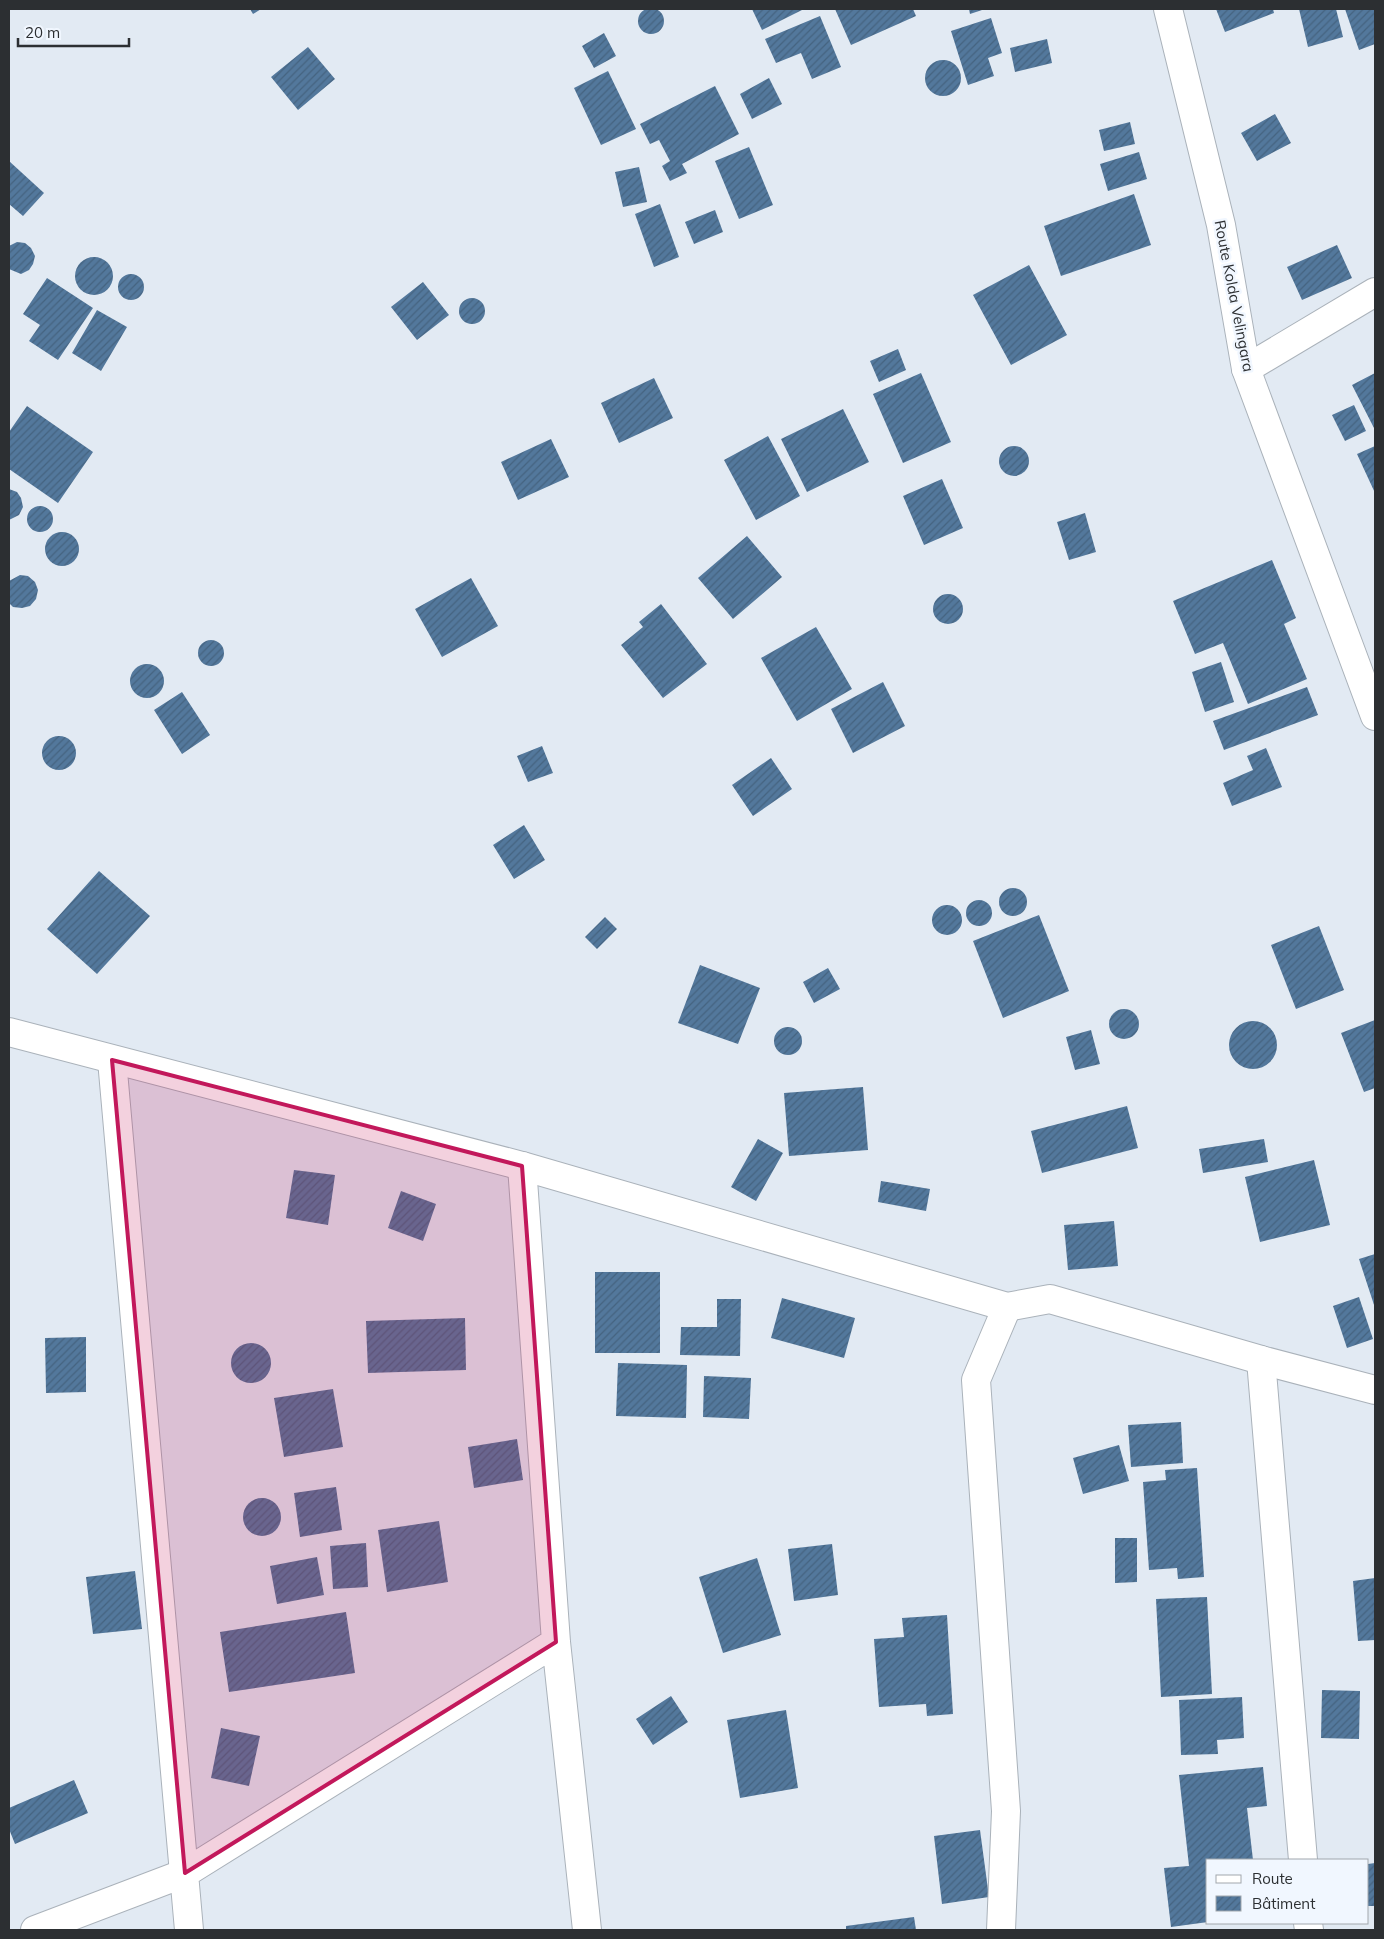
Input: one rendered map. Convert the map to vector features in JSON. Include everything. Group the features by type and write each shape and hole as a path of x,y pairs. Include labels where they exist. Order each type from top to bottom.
{"street":[{"name":"Route Kolda Velingara","path":"1168,9 1221,225 1246,369 1375,716"},
{"path":"1246,369 1375,292"},
{"path":"9,1032 522,1166 1007,1307 1050,1299 1261,1360 1375,1390"},
{"path":"112,1060 189,1930"},
{"path":"522,1166 556,1642 587,1930"},
{"path":"1001,1930 1006,1811 976,1380 1007,1307"},
{"path":"1261,1360 1303,1859"},
{"path":"36,1930 185,1873 556,1642"}],"highlighted area":[{"path":"112,1060 522,1166 556,1642 185,1873"}],"building":[{"path":"651,8 660,12 664,21 660,30 651,34 642,30 638,21 642,12"},
{"path":"250,9 261,9 253,14"},
{"path":"752,9 804,9 762,30"},
{"path":"835,9 913,9 916,16 851,45"},
{"path":"969,9 985,9 970,14"},
{"path":"1216,9 1273,9 1274,13 1225,32"},
{"path":"1299,9 1336,9 1343,37 1308,47"},
{"path":"1345,9 1375,9 1375,44 1359,50"},
{"path":"820,16 841,67 812,79 801,53 776,63 765,39"},
{"path":"991,18 1002,53 988,58 994,76 968,85 951,31"},
{"path":"604,33 616,56 594,68 582,46"},
{"path":"1047,39 1052,63 1015,72 1010,48"},
{"path":"308,47 335,79 298,110 271,77"},
{"path":"943,60 955,66 961,78 955,90 943,96 931,90 925,78 931,66"},
{"path":"608,71 636,129 601,145 574,88"},
{"path":"769,78 782,104 752,119 740,94"},
{"path":"715,86 739,134 682,164 687,173 670,181 662,166 670,161 659,140 650,144 640,124"},
{"path":"1275,114 1291,143 1257,161 1241,133"},
{"path":"1130,122 1135,144 1104,151 1099,130"},
{"path":"749,147 773,205 739,219 715,161"},
{"path":"1139,152 1147,179 1108,191 1100,164"},
{"path":"9,161 44,193 23,216 9,204"},
{"path":"639,167 647,202 623,207 615,172"},
{"path":"1134,194 1151,245 1061,276 1044,226"},
{"path":"660,204 679,257 654,267 635,214"},
{"path":"715,210 723,232 694,244 685,222"},
{"path":"17,242 25,243 31,248 35,256 29,270 21,274 9,269 9,246"},
{"path":"1337,245 1352,278 1302,300 1287,267"},
{"path":"94,257 108,262 113,276 108,290 94,295 80,290 75,276 80,262"},
{"path":"1029,265 1067,335 1011,365 973,295"},
{"path":"131,274 140,278 144,287 140,296 131,300 122,296 118,287 122,278"},
{"path":"47,278 93,308 58,360 29,341 40,325 23,314"},
{"path":"423,282 449,315 417,340 391,307"},
{"path":"472,298 481,302 485,311 481,320 472,324 463,320 459,311 463,302"},
{"path":"97,310 127,327 101,371 72,353"},
{"path":"898,349 906,370 879,382 870,361"},
{"path":"921,373 951,442 903,463 873,394"},
{"path":"1375,373 1375,430 1352,385"},
{"path":"654,378 673,418 619,443 601,403"},
{"path":"1354,405 1366,431 1345,441 1332,415"},
{"path":"27,406 93,452 58,503 9,469 9,432"},
{"path":"843,409 869,462 807,492 781,439"},
{"path":"768,436 800,496 756,520 724,460"},
{"path":"551,439 569,477 518,500 501,462"},
{"path":"1014,446 1024,451 1029,461 1024,471 1014,476 1004,471 999,461 1004,451"},
{"path":"1375,446 1375,493 1357,454"},
{"path":"942,479 963,528 924,545 903,496"},
{"path":"9,489 17,492 23,507 19,515 9,520"},
{"path":"40,506 49,510 53,519 49,528 40,532 31,528 27,519 31,510"},
{"path":"1085,513 1096,552 1069,560 1057,522"},
{"path":"62,532 74,537 79,549 74,561 62,566 50,561 45,549 50,537"},
{"path":"747,536 782,577 733,619 698,578"},
{"path":"1272,560 1296,618 1284,624 1307,679 1248,704 1223,643 1195,654 1173,601"},
{"path":"20,575 28,576 35,582 38,590 36,599 30,606 22,608 13,607 9,603 9,581"},
{"path":"471,578 498,626 442,657 415,609"},
{"path":"948,594 959,598 963,609 959,620 948,624 937,620 933,609 937,598"},
{"path":"661,604 707,664 663,698 621,645 643,627 639,622"},
{"path":"816,627 852,689 797,721 761,658"},
{"path":"211,640 220,644 224,653 220,662 211,666 202,662 198,653 202,644"},
{"path":"1221,662 1234,702 1205,712 1192,672"},
{"path":"147,664 154,665 159,669 163,674 163,688 159,693 154,697 147,698 140,697 135,693 131,688 130,681 131,674 135,669 140,665"},
{"path":"883,682 905,726 853,753 831,709"},
{"path":"1307,687 1318,715 1224,750 1213,721"},
{"path":"182,692 210,735 182,754 154,710"},
{"path":"59,736 66,737 71,741 75,746 75,760 71,765 66,769 59,770 52,769 47,765 43,760 42,753 43,746 47,741 52,737"},
{"path":"542,746 553,773 528,782 517,756"},
{"path":"1266,748 1282,787 1232,806 1223,783 1253,770 1247,756"},
{"path":"771,758 792,789 753,816 732,785"},
{"path":"524,825 545,860 514,879 493,845"},
{"path":"99,871 150,916 97,974 47,929"},
{"path":"1013,888 1023,892 1027,902 1023,912 1013,916 1003,912 999,902 1003,892"},
{"path":"979,900 988,904 992,913 988,922 979,926 970,922 966,913 970,904"},
{"path":"947,905 953,906 961,914 961,926 953,934 947,935 941,934 933,926 932,920 933,914 941,906"},
{"path":"1039,915 1069,991 1003,1018 973,941"},
{"path":"605,917 617,929 597,949 585,937"},
{"path":"1319,926 1344,990 1296,1009 1271,945"},
{"path":"700,965 760,988 738,1044 678,1023"},
{"path":"828,968 840,989 814,1003 803,982"},
{"path":"1124,1009 1130,1010 1138,1018 1138,1030 1130,1038 1124,1039 1118,1038 1110,1030 1109,1024 1110,1018 1118,1010"},
{"path":"1375,1020 1375,1088 1364,1092 1341,1033"},
{"path":"1248,1021 1258,1021 1270,1028 1277,1040 1277,1050 1270,1062 1258,1069 1248,1069 1240,1065 1233,1058 1229,1050 1229,1040 1233,1032 1240,1025"},
{"path":"788,1027 798,1031 802,1041 798,1051 788,1055 778,1051 774,1041 778,1031"},
{"path":"1091,1030 1100,1064 1075,1070 1066,1037"},
{"path":"863,1087 868,1150 789,1156 784,1093"},
{"path":"1127,1106 1138,1148 1042,1173 1031,1131"},
{"path":"758,1139 783,1153 756,1201 731,1187"},
{"path":"1264,1139 1268,1162 1203,1173 1199,1149"},
{"path":"1314,1160 1330,1225 1260,1242 1245,1177"},
{"path":"294,1170 335,1175 328,1225 286,1218"},
{"path":"881,1181 930,1189 926,1211 878,1202"},
{"path":"401,1191 436,1204 423,1241 388,1228"},
{"path":"1114,1221 1118,1266 1068,1270 1064,1225"},
{"path":"1375,1254 1375,1308 1359,1259"},
{"path":"595,1272 660,1272 660,1353 595,1353"},
{"path":"1359,1297 1373,1339 1347,1348 1333,1306"},
{"path":"782,1298 855,1318 844,1358 771,1338"},
{"path":"717,1299 741,1299 740,1356 680,1355 681,1327 717,1327"},
{"path":"465,1318 466,1370 368,1373 366,1321"},
{"path":"86,1337 86,1392 46,1393 45,1338"},
{"path":"255,1343 262,1346 268,1352 271,1363 270,1371 262,1380 255,1383 247,1383 240,1380 232,1371 231,1359 234,1352 243,1344"},
{"path":"618,1363 687,1365 686,1418 616,1416"},
{"path":"704,1376 751,1378 749,1419 703,1417"},
{"path":"333,1389 343,1447 284,1457 274,1398"},
{"path":"1181,1422 1183,1463 1131,1467 1128,1425"},
{"path":"517,1439 523,1480 474,1488 468,1447"},
{"path":"1119,1445 1129,1481 1083,1494 1073,1458"},
{"path":"1197,1468 1204,1577 1178,1579 1177,1568 1149,1570 1143,1482 1166,1480 1165,1470"},
{"path":"336,1487 342,1530 300,1537 294,1493"},
{"path":"262,1498 275,1504 281,1517 275,1530 262,1536 249,1530 243,1517 249,1504"},
{"path":"439,1521 448,1582 387,1592 378,1530"},
{"path":"1115,1538 1137,1538 1137,1582 1115,1583"},
{"path":"366,1543 368,1587 333,1589 330,1546"},
{"path":"832,1544 838,1595 794,1601 788,1549"},
{"path":"317,1557 324,1595 277,1604 270,1566"},
{"path":"757,1558 781,1635 723,1653 699,1577"},
{"path":"135,1571 142,1629 93,1634 86,1577"},
{"path":"1375,1578 1375,1640 1358,1641 1353,1581"},
{"path":"1207,1597 1212,1694 1161,1697 1156,1599"},
{"path":"346,1612 355,1673 229,1692 220,1632"},
{"path":"947,1615 953,1714 927,1716 926,1704 879,1707 874,1639 904,1637 902,1618"},
{"path":"1322,1690 1360,1691 1359,1739 1321,1738"},
{"path":"671,1696 688,1722 653,1745 636,1719"},
{"path":"1242,1697 1244,1738 1217,1740 1218,1754 1181,1755 1179,1700"},
{"path":"786,1710 798,1788 740,1798 727,1720"},
{"path":"221,1728 260,1736 249,1786 211,1778"},
{"path":"1263,1767 1267,1806 1247,1808 1253,1859 1206,1859 1206,1922 1171,1927 1164,1868 1189,1866 1179,1775"},
{"path":"74,1780 88,1813 15,1844 9,1829 9,1808"},
{"path":"980,1830 989,1897 942,1904 934,1836"},
{"path":"1375,1863 1375,1906 1369,1906 1369,1864"},
{"path":"914,1917 916,1930 846,1930 846,1926"}]}
